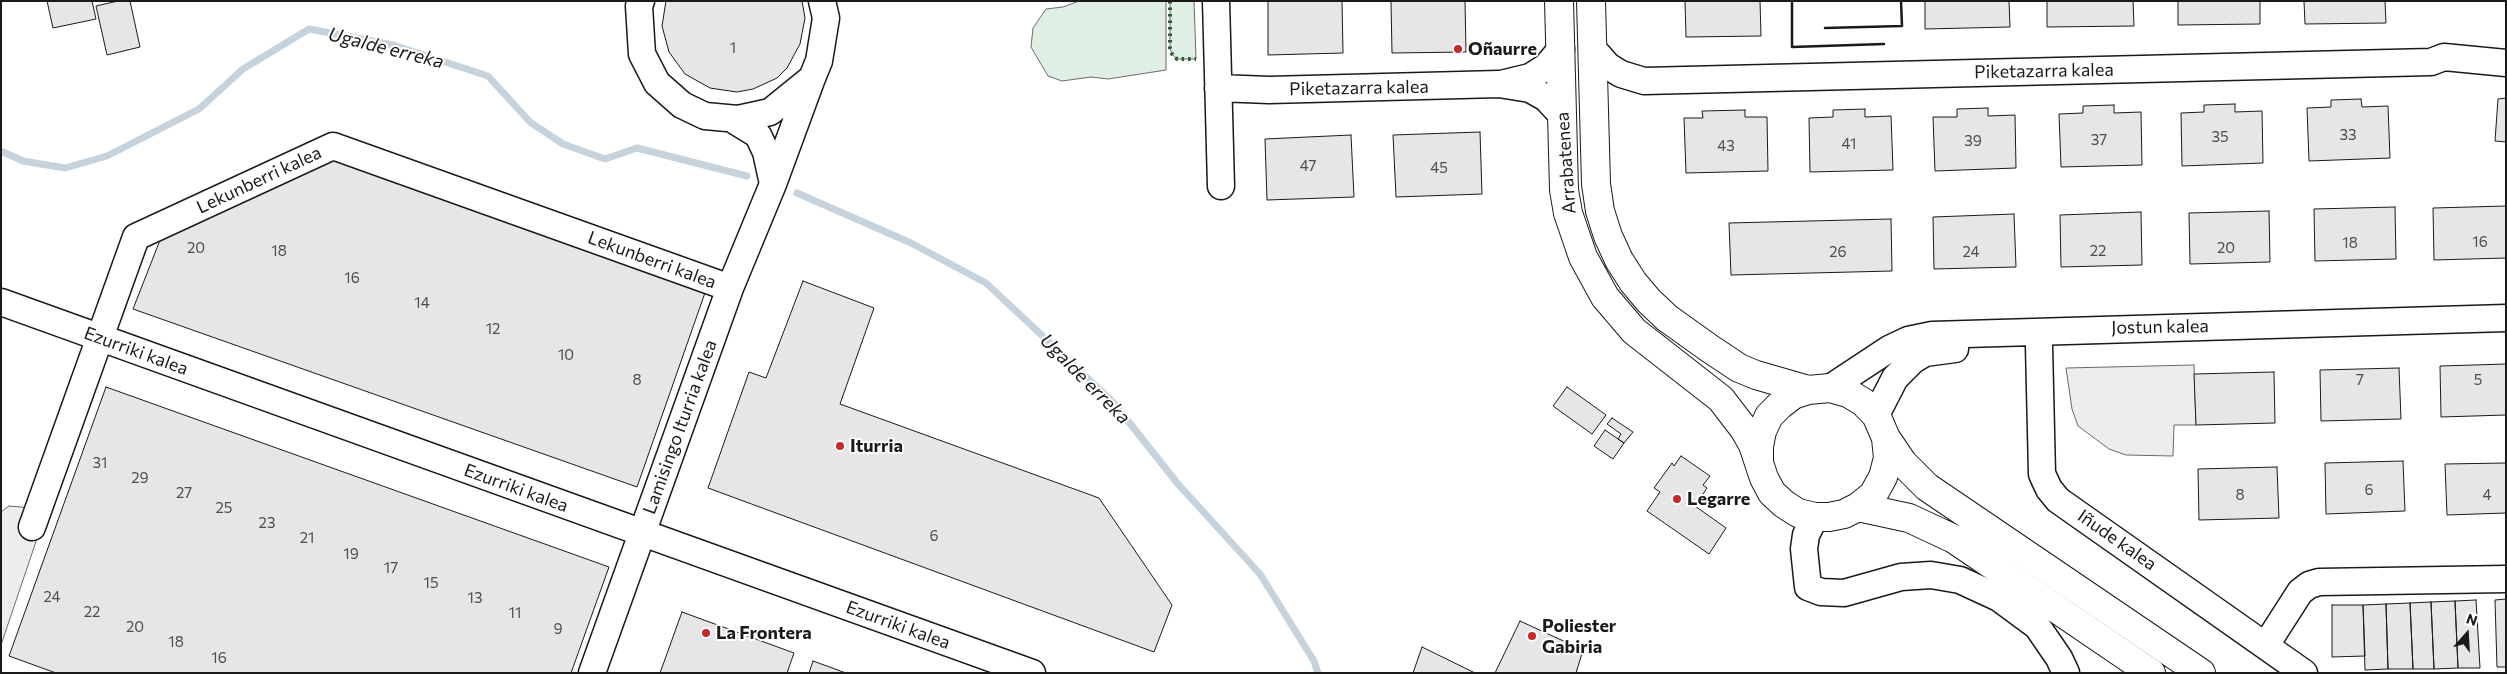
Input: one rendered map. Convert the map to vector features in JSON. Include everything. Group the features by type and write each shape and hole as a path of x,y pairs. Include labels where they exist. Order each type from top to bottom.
{"main road":[{"name":"Arrabatenea","path":"1559,1 1564,190 1574,236 1593,278 1618,315 1634,331 1721,399 1744,429 1764,478 1778,498 1798,512 1814,517 1844,514 1858,508 1873,495 1883,477 1888,458 1881,427 1863,402 1848,393 1773,382 1739,368 1667,318 1632,282 1612,244 1600,211 1596,184 1591,1"},
{"name":"Arrabatenea","path":"1759,462 1759,446 1762,431 1770,416 1793,395 1819,389"},
{"path":"1881,427 1903,462 1927,487 2201,673"},
{"path":"1858,508 1909,518 1954,539 2151,673"}],"street":[{"path":"641,1 642,54 657,83 682,105 705,116 732,119 770,112 812,78"},
{"name":"Lamisingo Iturria kalea","path":"592,673 730,288 773,184 819,61 826,18 822,1"},
{"path":"1216,1 1221,186"},
{"name":"Piketazarra kalea","path":"1500,84 1530,76 1546,67 1561,49"},
{"name":"Piketazarra kalea","path":"1593,49 1608,66 1621,74 1644,81 2432,62 2444,57 2506,63"},
{"name":"Piketazarra kalea","path":"1218,88 1269,90 1500,84 1530,89 1546,98 1562,115"},
{"path":"732,119 758,136 766,152 773,184"},
{"name":"Lekunberri kalea","path":"32,527 136,237 333,146 730,288"},
{"name":"Ezurriki kalea","path":"1,302 1032,673"},
{"name":"Jostun kalea","path":"1819,389 1889,349 1908,340 1932,335 2506,318"},
{"name":"Jostun kalea","path":"1881,427 1896,378 1913,360 1925,353 1942,350 2506,335"},
{"name":"Iñude kalea","path":"2039,346 2042,474 2049,489 2058,500 2304,673"},
{"path":"1814,517 1806,535 1804,549 1808,587 1822,592 1844,593 1902,577 1931,575 1960,580 1999,598 2036,626 2059,658 2066,673"},
{"path":"2266,645 2300,592 2309,585 2319,582 2506,579"}],"green space":[{"path":"1079,1 1166,1 1166,70 1108,79 1091,77 1062,81 1048,76 1031,47 1033,28 1046,9 1063,7"},
{"path":"1170,1 1194,1 1196,59 1177,59 1172,54 1170,48"}],"shaded area":[{"path":"2194,365 2196,425 2174,425 2173,456 2126,455 2109,449 2078,426 2072,409 2066,368"},
{"path":"9,506 47,509 1,645 1,512"}],"building":[{"path":"47,1 92,1 96,19 53,28"},
{"path":"118,1 130,1 140,47 107,55 96,6"},
{"path":"666,1 802,1 805,18 800,44 787,68 777,78 753,89 737,92 710,88 685,74 669,52 662,26"},
{"path":"1268,1 1342,1 1343,53 1268,55"},
{"path":"1391,1 1465,1 1466,52 1392,53"},
{"path":"1685,1 1760,1 1761,36 1686,37"},
{"path":"1925,1 2009,1 2010,27 1925,29"},
{"path":"2047,1 2133,1 2134,26 2047,27"},
{"path":"2178,1 2260,1 2260,24 2178,25"},
{"path":"2304,1 2385,1 2386,23 2305,24"},
{"path":"2506,98 2506,142 2495,141 2498,99"},
{"path":"2361,99 2362,107 2388,106 2390,158 2309,161 2307,108 2331,107 2331,100"},
{"path":"2235,104 2235,112 2262,111 2263,163 2182,166 2181,113 2204,112 2204,105"},
{"path":"2114,105 2114,113 2141,112 2142,165 2061,167 2059,114 2083,113 2083,106"},
{"path":"1988,108 1988,116 2015,115 2016,168 1935,171 1933,117 1957,117 1957,109"},
{"path":"1865,109 1865,117 1891,116 1893,170 1810,172 1809,118 1833,117 1833,110"},
{"path":"1745,110 1745,117 1767,117 1768,171 1686,173 1684,118 1703,118 1702,111"},
{"path":"1480,132 1482,194 1396,197 1393,135"},
{"path":"1351,135 1354,197 1267,200 1265,139"},
{"path":"332,154 707,287 637,487 133,309 162,235"},
{"path":"2506,206 2506,258 2434,260 2433,208"},
{"path":"2395,207 2396,259 2315,261 2314,209"},
{"path":"2269,211 2270,262 2190,264 2189,213"},
{"path":"2141,212 2142,265 2061,267 2060,215"},
{"path":"2014,214 2016,267 1934,269 1933,217"},
{"path":"1891,219 1892,271 1731,275 1729,223"},
{"name":"Iturria","path":"803,281 874,308 840,404 1099,498 1172,605 1154,652 708,488 749,372 766,378"},
{"path":"2506,364 2506,415 2441,417 2440,366"},
{"path":"2399,368 2401,419 2321,421 2320,370"},
{"path":"2274,372 2275,423 2196,425 2194,374"},
{"path":"106,387 609,567 571,673 56,673 9,656"},
{"path":"1567,387 1606,415 1592,434 1553,406"},
{"path":"1612,418 1633,432 1624,443 1618,439 1621,434 1607,424"},
{"path":"1605,430 1624,443 1613,459 1594,446"},
{"name":"Legarre","path":"1681,456 1710,476 1703,485 1707,488 1695,506 1726,528 1709,554 1647,511 1660,492 1654,488 1672,463 1674,466"},
{"path":"2403,461 2405,511 2326,514 2325,463"},
{"path":"2506,463 2506,513 2447,515 2445,464"},
{"path":"2277,467 2279,518 2199,520 2198,469"},
{"path":"2506,599 2506,667 2497,667 2495,600"},
{"path":"2476,600 2480,668 2458,668 2455,601"},
{"path":"2455,601 2458,668 2434,669 2431,602"},
{"path":"2431,602 2434,669 2413,669 2410,603"},
{"path":"2410,603 2413,669 2388,669 2386,604"},
{"path":"2386,604 2388,669 2365,670 2363,605"},
{"path":"2332,605 2363,605 2365,656 2332,657"},
{"name":"La Frontera","path":"682,612 794,653 787,673 660,673"},
{"name":"Poliester Gabiria","path":"1520,621 1583,650 1576,673 1495,673"},
{"path":"1422,647 1475,673 1413,673"},
{"path":"813,661 846,673 809,673"}],"waterway":[{"name":"Ugalde erreka","path":"1,151 23,161 65,168 107,156 199,109 243,69 309,29 393,45 488,76 530,122 563,144 605,159 637,148 747,176"},
{"name":"Ugalde erreka","path":"797,193 911,243 986,283 1113,402 1178,484 1260,574 1314,661 1318,673"}],"hedge":[{"path":"1170,1 1170,48 1172,54 1177,59 1196,59"}],"wall":[{"path":"1792,1 1792,47 1884,44"},
{"path":"1825,28 1902,26 1901,1"}],"place":[{"name":"Oñaurre","path":"1458,49"},
{"name":"Iturria","path":"840,446"},
{"name":"Legarre","path":"1677,499"},
{"name":"La Frontera","path":"706,633"},
{"name":"Poliester Gabiria","path":"1532,636"}]}
